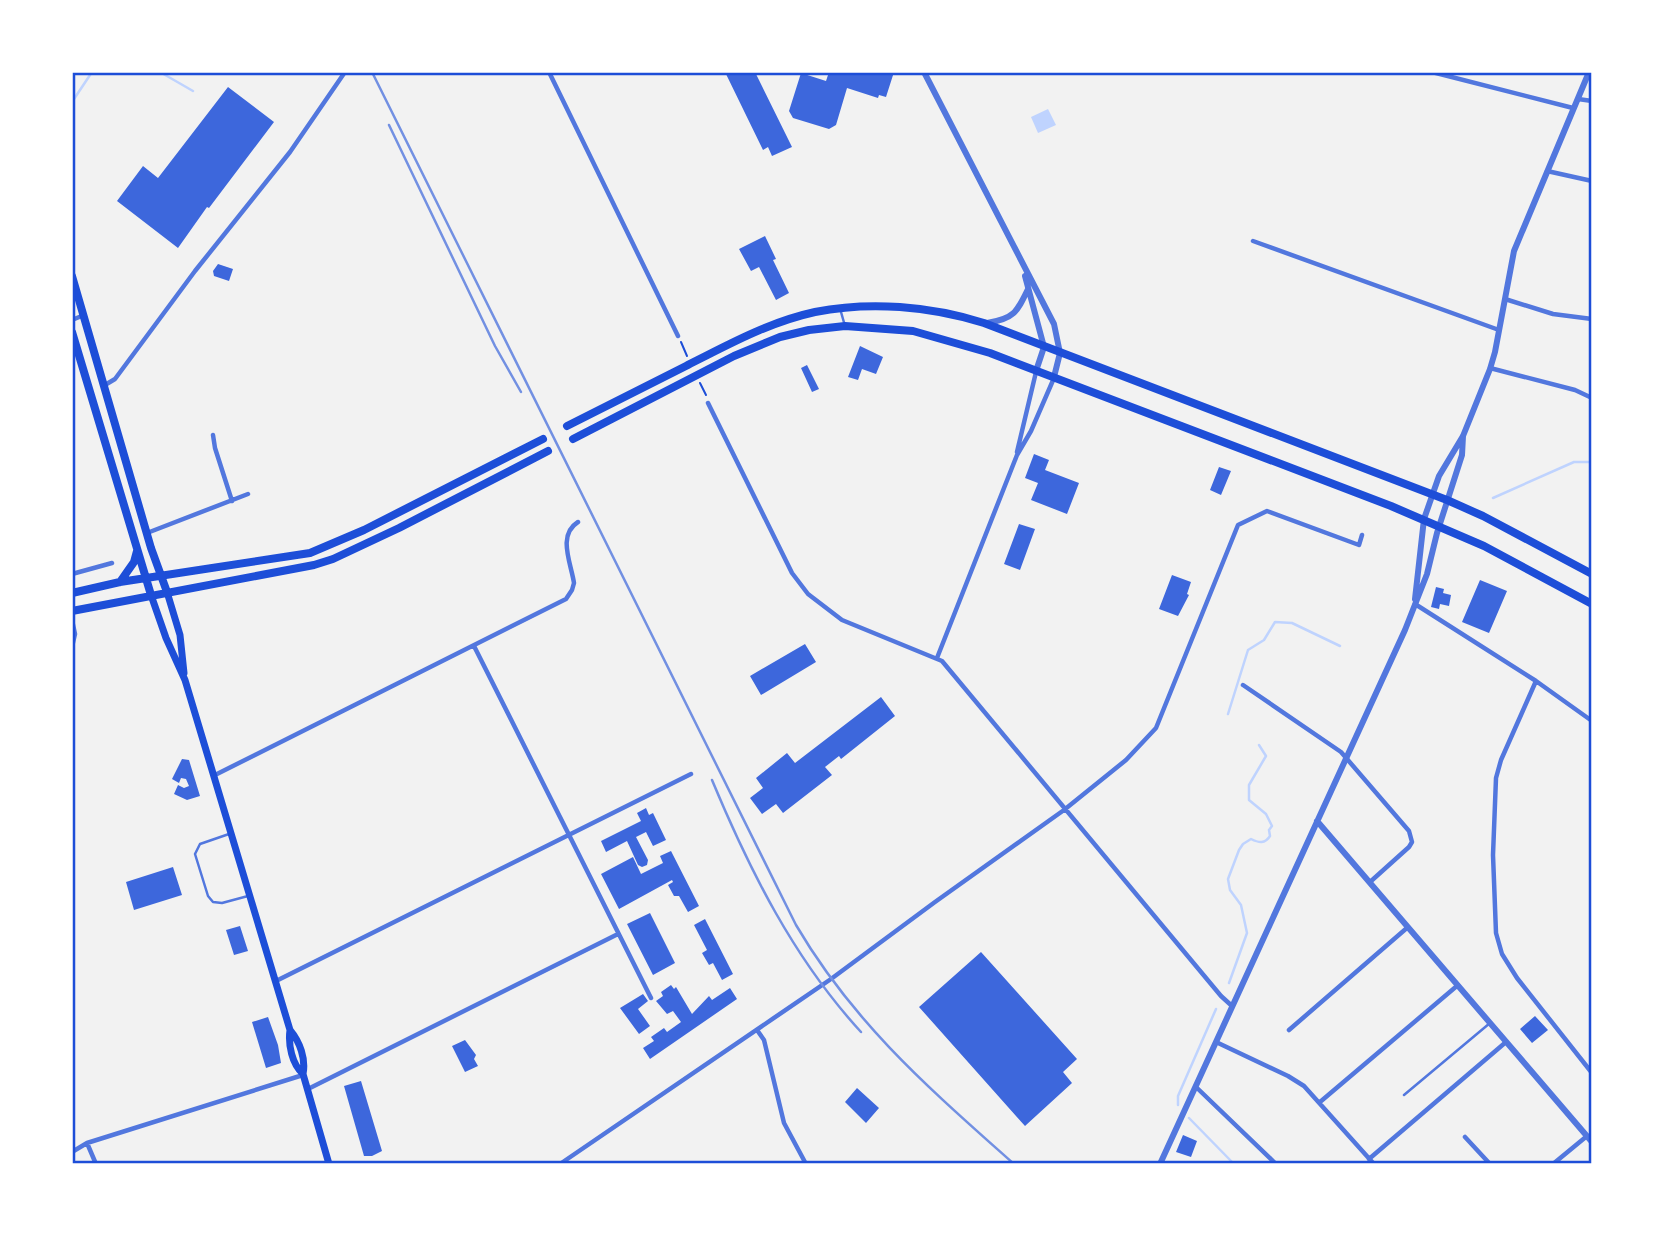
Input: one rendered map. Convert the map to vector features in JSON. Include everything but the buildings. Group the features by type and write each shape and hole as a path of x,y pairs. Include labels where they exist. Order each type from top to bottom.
{"main road":[{"path":"72,276 147,533 180,635 185,680"},
{"path":"567,426 742,338 794,318 857,306 910,308 984,323 1447,499 1592,574"},
{"path":"573,439 760,345 798,333 845,327 886,328 936,336 1054,377 1439,525 1516,562 1592,604"},
{"path":"72,332 145,578 166,638 185,680 215,775 290,1030 295,1063 303,1074 329,1164"},
{"path":"72,593 120,582 290,557 319,550 543,439"},
{"path":"72,611 291,571 333,559 548,451"},
{"path":"120,582 138,551"}],"street":[{"path":"105,385 115,379 194,271 290,152 345,72"},
{"path":"548,72 678,336"},
{"path":"924,72 1024,270 1037,288 1054,324 1060,353 1054,377 1031,431 1017,455 937,658"},
{"path":"1432,72 1574,108"},
{"path":"1415,604 1424,519 1432,494 1447,460 1463,436 1490,368 1514,251 1589,72"},
{"path":"1578,99 1592,101"},
{"path":"1547,171 1592,181"},
{"path":"1253,241 1499,330"},
{"path":"1017,455 1044,347 1024,270"},
{"path":"984,323 1011,317 1028,289"},
{"path":"1504,299 1553,314 1592,319"},
{"path":"72,320 85,314"},
{"path":"1490,368 1576,390 1592,398"},
{"path":"708,403 792,573 808,594 842,620 937,658 946,666 1064,810 1232,1006"},
{"path":"213,435 232,501"},
{"path":"1160,1164 1405,630 1427,574 1439,525 1462,455 1463,436"},
{"path":"147,533 248,494"},
{"path":"560,1164 831,979 1064,810 1126,760 1156,728 1238,525 1267,511 1359,545 1362,535"},
{"path":"215,775 558,604 569,595 574,583 566,538 572,526 578,522"},
{"path":"72,575 112,563"},
{"path":"1415,604 1536,681 1592,721"},
{"path":"72,620 75,634 72,647"},
{"path":"474,646 651,998"},
{"path":"1536,681 1506,746 1496,778 1493,831 1494,922 1503,954 1511,969 1592,1073"},
{"path":"1243,685 1346,758 1411,836 1409,847 1370,882"},
{"path":"276,981 691,774"},
{"path":"1317,821 1592,1142"},
{"path":"1289,1030 1408,927"},
{"path":"308,1090 618,934"},
{"path":"1320,1102 1458,985"},
{"path":"757,1030 764,1040 784,1123 806,1164"},
{"path":"1215,1042 1297,1081 1320,1102 1374,1164"},
{"path":"1369,1159 1506,1042"},
{"path":"72,1152 87,1143 303,1074"},
{"path":"1195,1086 1276,1164"},
{"path":"1553,1164 1587,1136"},
{"path":"1465,1137 1490,1164"},
{"path":"87,1143 96,1164"}],"lane":[{"path":"841,309 845,327"},
{"path":"232,834 200,844 195,855 208,896 213,902 222,903 251,895"},
{"path":"1404,1095 1490,1023"}],"water":[{"path":"1048,109 1056,125 1038,133 1031,117"}],"waterway":[{"path":"72,102 92,72"},
{"path":"160,72 193,91"},
{"path":"1493,498 1574,462 1592,462"},
{"path":"1228,714 1248,650 1264,640 1275,622 1292,623 1340,646"},
{"path":"1229,983 1247,933 1241,905 1230,890 1228,879 1243,844 1251,839 1264,842 1270,836 1269,830 1272,826 1266,814 1249,800 1249,785 1266,756 1259,745"},
{"path":"1178,1105 1178,1096 1216,1009"},
{"path":"1189,1118 1234,1164"}],"railway":[{"path":"372,72 796,925 843,994 895,1054 1014,1164"},
{"path":"389,125 495,346 521,392"},
{"path":"712,780 742,848 794,944 837,1004 861,1032"}]}
